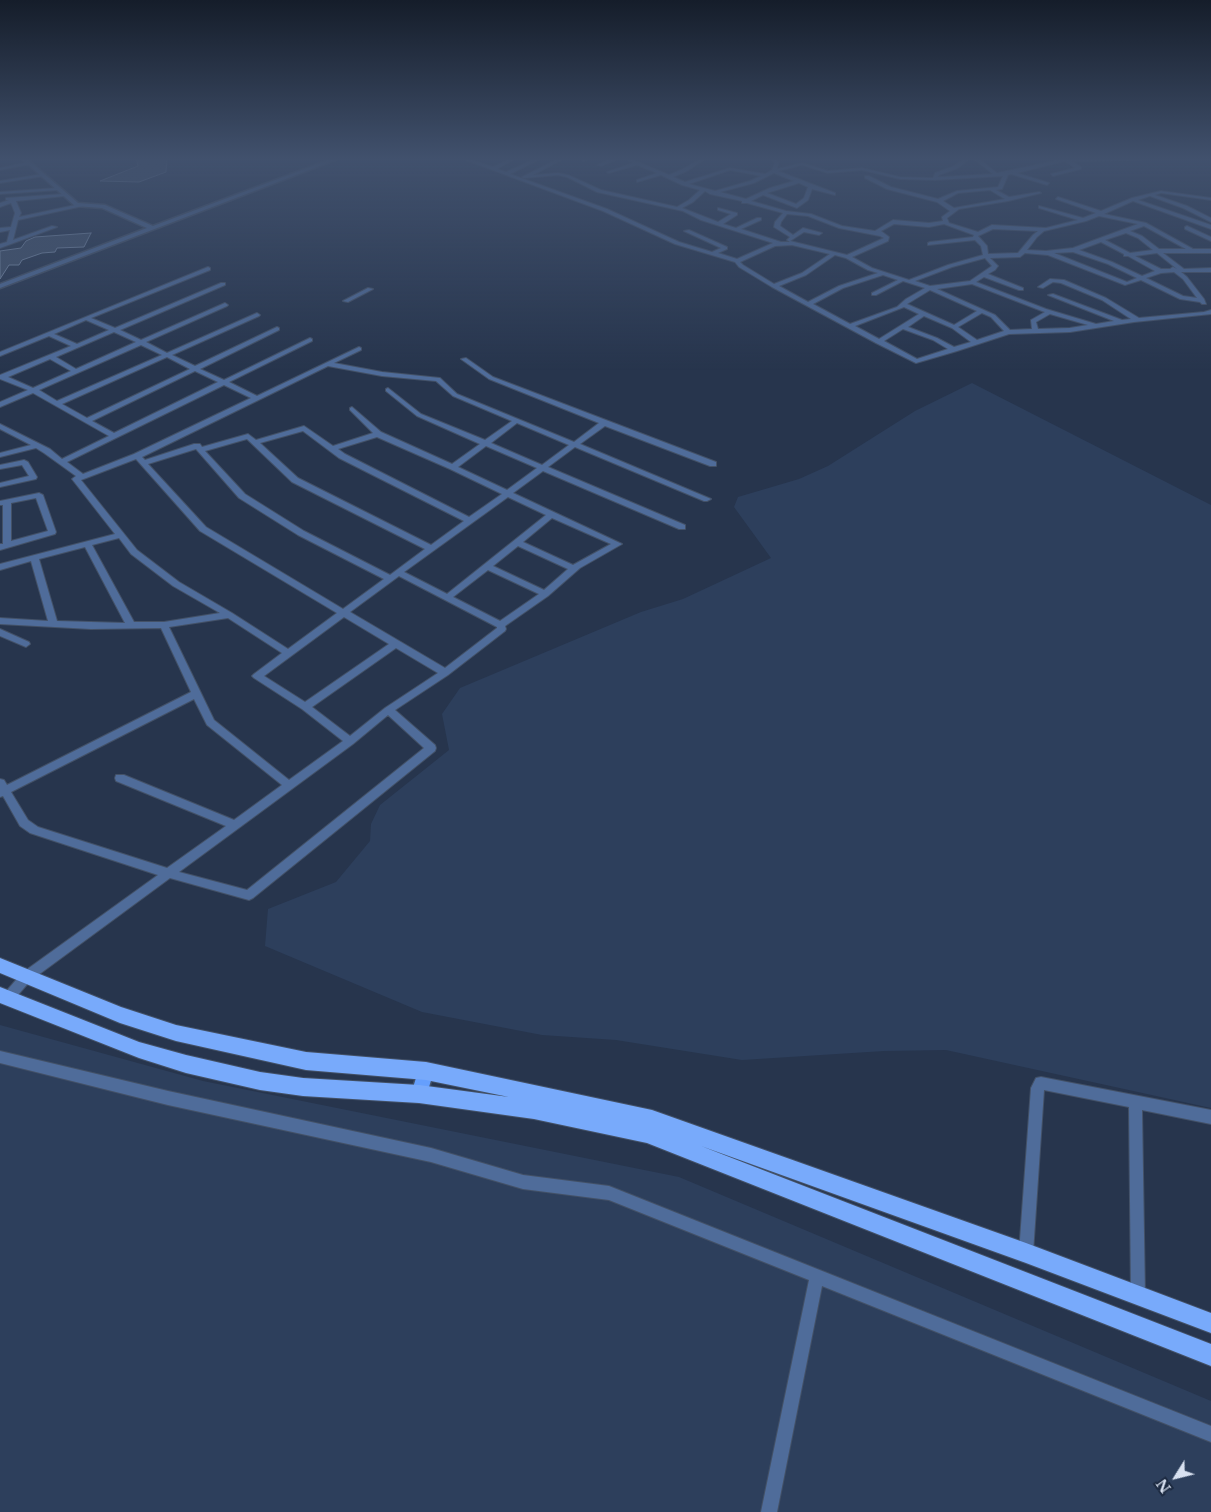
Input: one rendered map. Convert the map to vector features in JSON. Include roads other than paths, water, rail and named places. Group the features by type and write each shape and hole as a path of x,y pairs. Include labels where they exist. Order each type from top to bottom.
{"highway":[{"path":"0,965 120,1014 176,1032 262,1053 306,1061 426,1071 652,1119 1211,1323"},
{"path":"4,997 139,1050 260,1081 302,1087 420,1094 534,1110 647,1134 1211,1355"}],"main road":[{"path":"420,1094 426,1071"}],"street":[{"path":"0,230 12,230"},
{"path":"0,235 12,230"},
{"path":"9,243 12,230"},
{"path":"0,245 47,230"},
{"path":"0,286 148,230"},
{"path":"649,230 677,242 737,261 741,266 774,286 916,361 1008,332 1065,331 1120,322 1211,312"},
{"path":"736,230 758,235 779,243"},
{"path":"781,230 793,237"},
{"path":"787,242 802,230 819,233"},
{"path":"848,257 887,239 880,234 857,230"},
{"path":"879,230 880,234"},
{"path":"850,326 904,305 908,300 930,288 972,282 985,274 994,266 986,256 984,246 976,236 962,230"},
{"path":"930,244 976,236 989,230"},
{"path":"1025,230 1047,230"},
{"path":"1023,251 1073,250 1133,230"},
{"path":"1154,230 1191,250"},
{"path":"1192,230 1211,238"},
{"path":"758,235 765,231"},
{"path":"911,281 950,266 986,256 1020,255 1035,236 1042,231"},
{"path":"687,232 725,248 714,253"},
{"path":"1128,232 1140,237 1181,269"},
{"path":"1101,240 1126,255 1160,271"},
{"path":"737,261 779,243 787,242 848,257 884,273 930,288 993,316 1008,332"},
{"path":"1073,250 1106,262 1182,298 1202,300"},
{"path":"1126,255 1157,251 1211,251"},
{"path":"1044,252 1122,283 1131,283 1160,271 1173,269 1211,270"},
{"path":"774,286 804,274 834,254"},
{"path":"0,354 208,269"},
{"path":"1173,269 1185,278 1211,312"},
{"path":"810,304 846,286 884,273"},
{"path":"985,274 1021,289"},
{"path":"874,294 903,279"},
{"path":"1041,288 1052,280 1062,281 1104,300 1138,320"},
{"path":"972,282 1049,312 1097,326"},
{"path":"2,377 223,284"},
{"path":"346,301 370,289"},
{"path":"1051,296 1101,313 1120,322"},
{"path":"0,405 36,391 76,370 225,305"},
{"path":"904,305 954,327 976,342"},
{"path":"954,327 982,312"},
{"path":"1035,331 1033,321 1049,312"},
{"path":"878,342 924,313"},
{"path":"58,403 257,315"},
{"path":"86,318 256,398"},
{"path":"903,327 935,338 955,350"},
{"path":"88,420 277,329"},
{"path":"49,334 77,346"},
{"path":"62,462 310,340"},
{"path":"288,653 176,584 134,552 76,479 136,456 359,349"},
{"path":"51,357 76,370"},
{"path":"464,358 491,378 713,464"},
{"path":"327,364 382,374 438,379 455,395 707,499"},
{"path":"2,377 36,391 114,436"},
{"path":"388,390 419,415 682,527"},
{"path":"352,409 378,434 453,466 551,515 618,544 574,569 545,594 500,626"},
{"path":"453,466 516,421"},
{"path":"350,741 305,707 257,676 604,422"},
{"path":"0,426 37,446 82,477"},
{"path":"255,442 301,428 331,449 470,521"},
{"path":"331,449 378,434"},
{"path":"200,450 245,436 255,442 295,480 432,549"},
{"path":"0,454 37,446"},
{"path":"143,463 195,446 242,496 301,533 391,579"},
{"path":"136,456 203,529 445,673"},
{"path":"0,467 24,462 32,477 39,495 52,532 4,547 3,503 39,495"},
{"path":"0,485 32,477"},
{"path":"447,598 551,515"},
{"path":"0,567 36,559 120,535"},
{"path":"517,542 574,569"},
{"path":"88,545 130,626"},
{"path":"36,559 53,624"},
{"path":"487,566 545,594"},
{"path":"399,573 500,626"},
{"path":"0,621 164,626 229,615"},
{"path":"164,626 210,722 289,785"},
{"path":"4,997 26,977 170,874 350,741 388,710 445,673 502,629 500,626"},
{"path":"0,632 26,644"},
{"path":"305,707 395,644"},
{"path":"196,694 1,789 24,823 34,830 170,874 249,895 431,748 388,710"},
{"path":"120,778 235,825"},
{"path":"0,1056 56,1072 431,1155 523,1182 609,1193 1211,1434"},
{"path":"1026,1254 1039,1085 1044,1083 1211,1117"},
{"path":"1135,1101 1138,1296"},
{"path":"769,1512 818,1276"}]}
